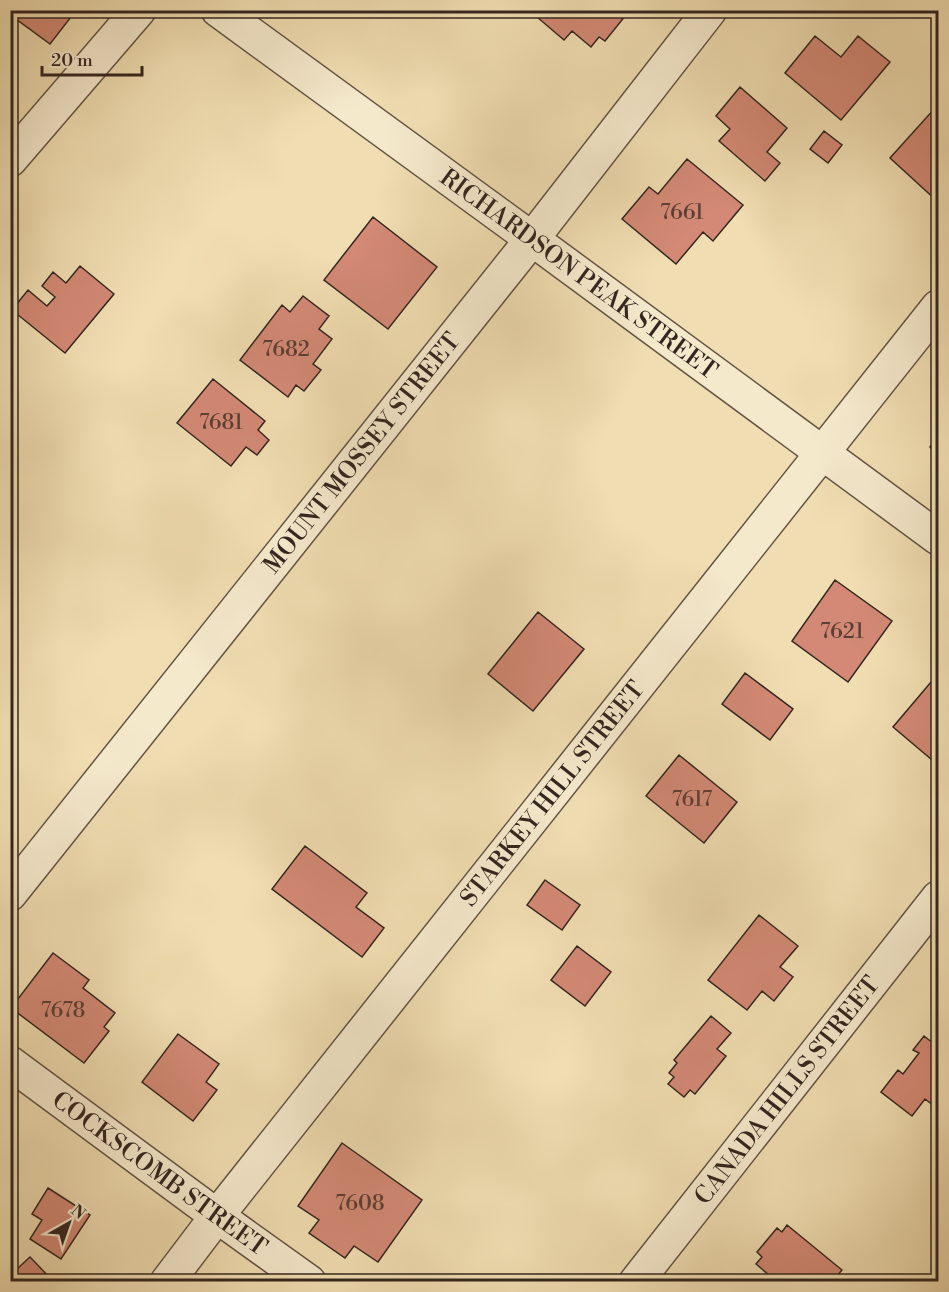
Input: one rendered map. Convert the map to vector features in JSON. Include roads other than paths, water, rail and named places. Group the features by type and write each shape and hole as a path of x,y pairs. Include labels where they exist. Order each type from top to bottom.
{"street":[{"path":"10,160 139,10"},
{"name":"RICHARDSON PEAK STREET","path":"218,10 939,538"},
{"name":"MOUNT MOSSEY STREET","path":"10,894 532,239 710,10"},
{"name":"STARKEY HILL STREET","path":"167,1281 939,307"},
{"name":"CANADA HILLS STREET","path":"636,1281 939,898"},
{"name":"COCKSCOMB STREET","path":"10,1063 309,1281"}]}
